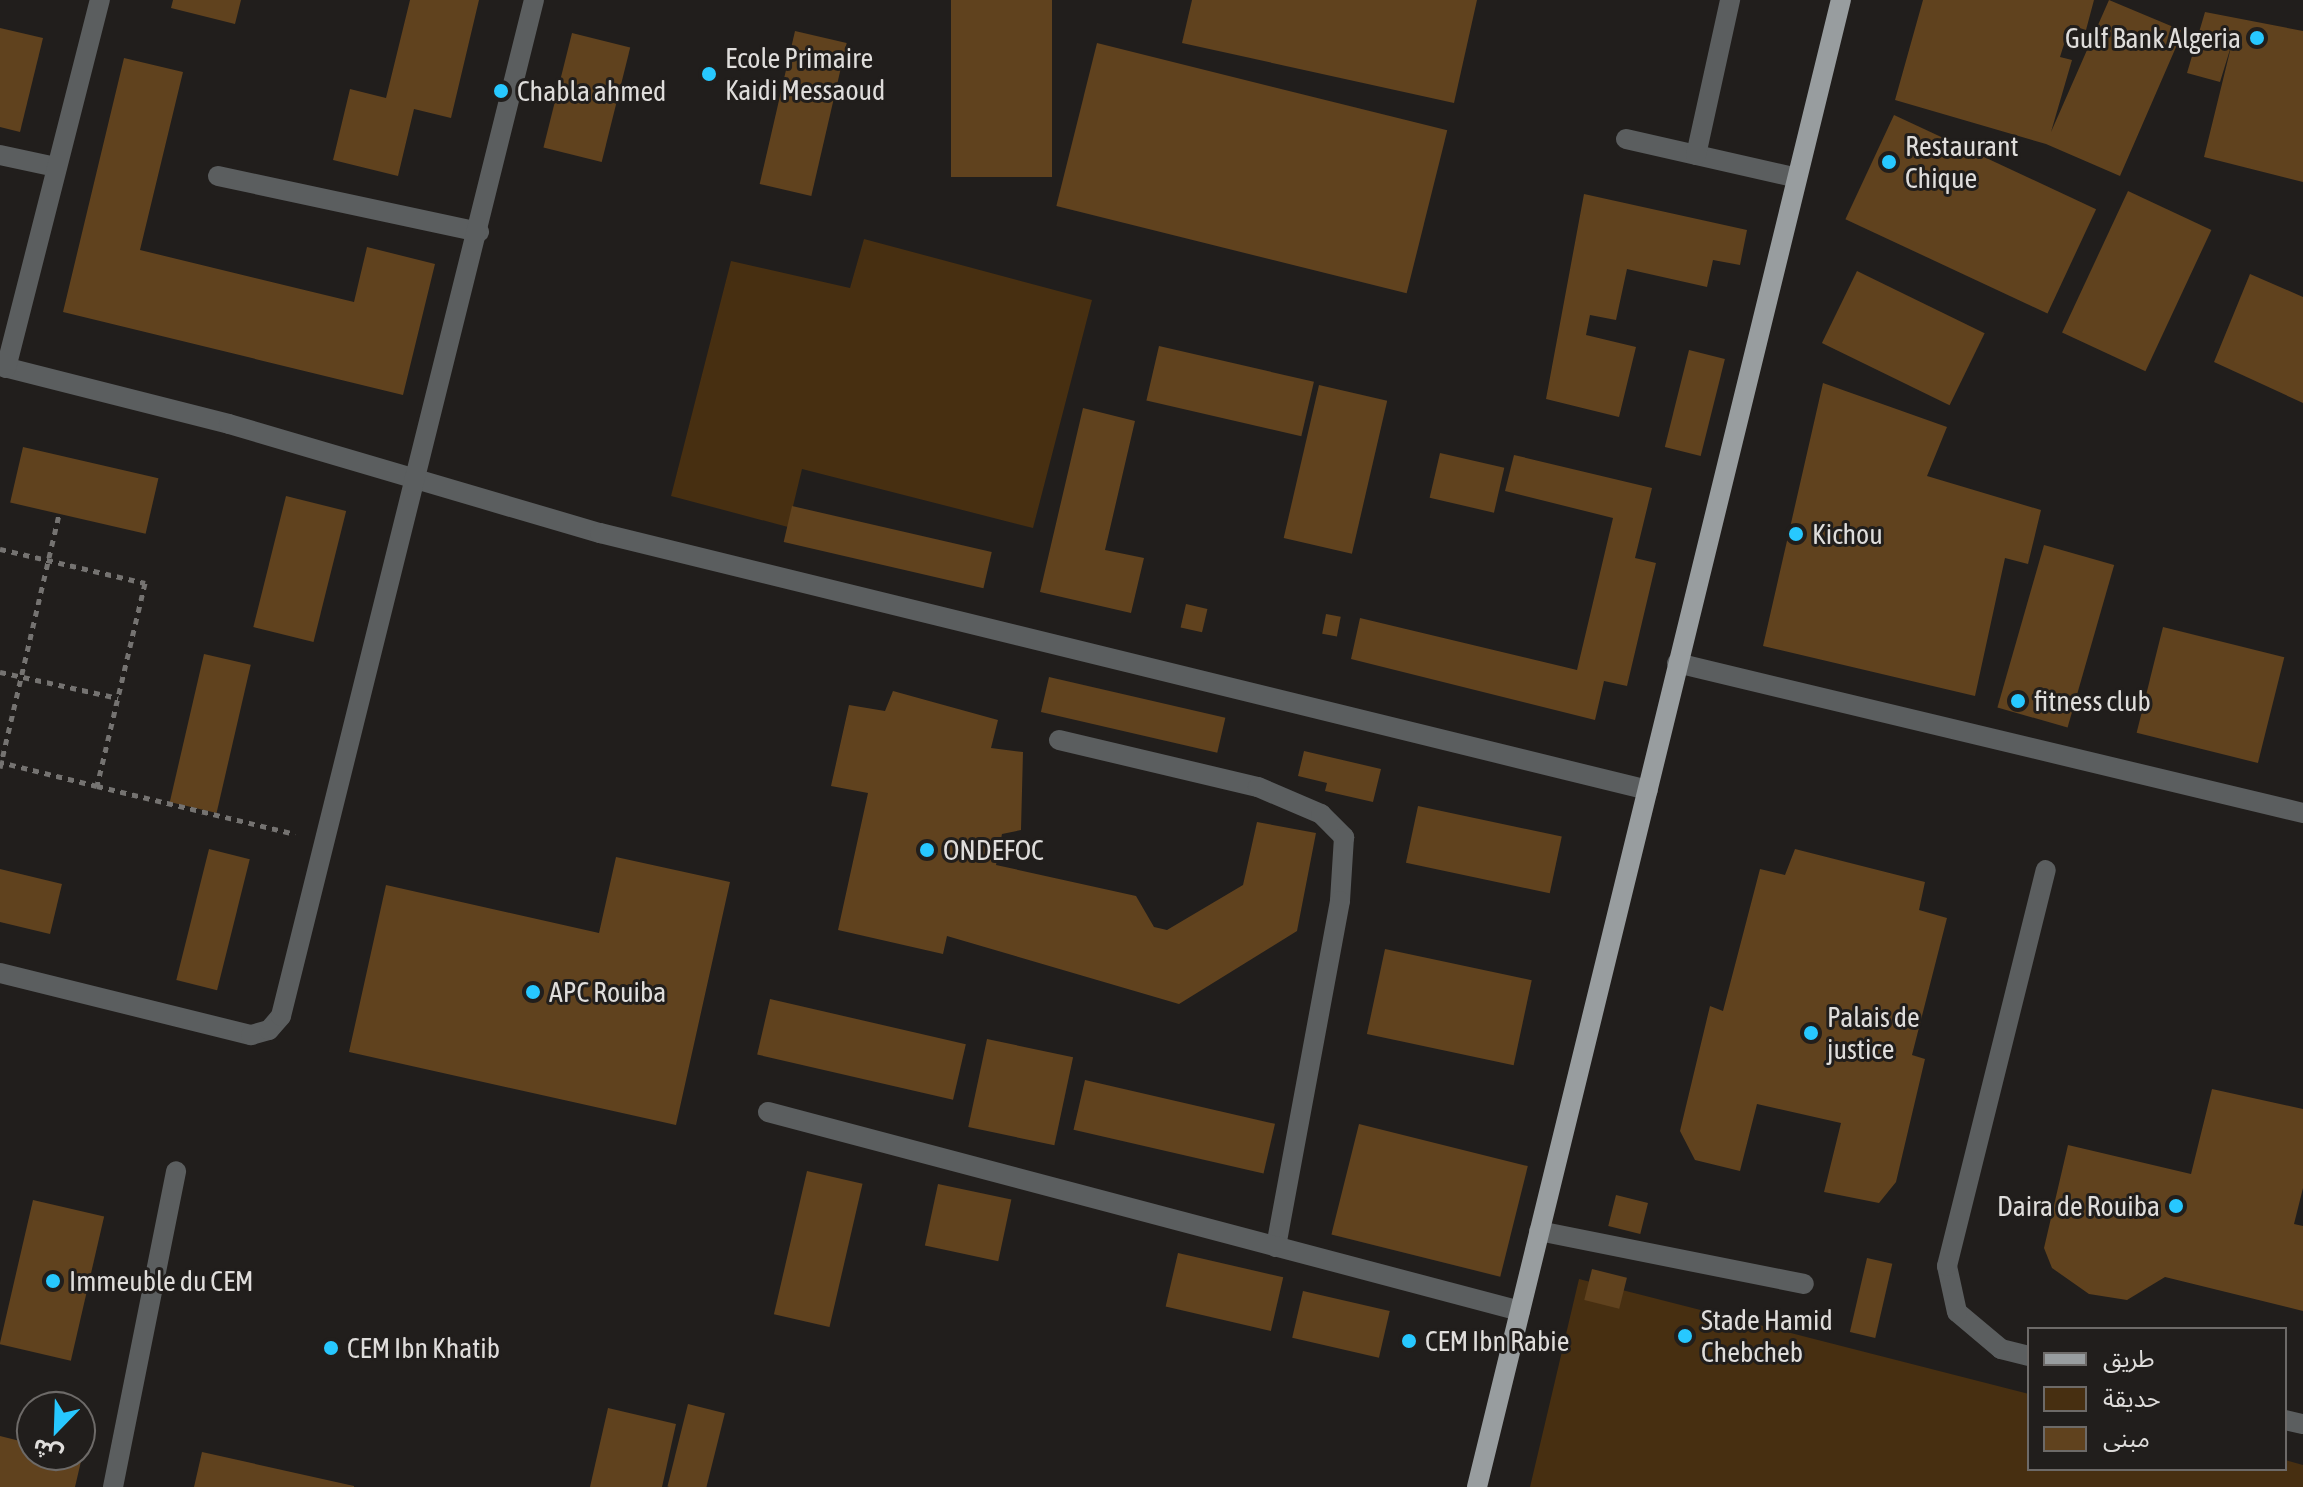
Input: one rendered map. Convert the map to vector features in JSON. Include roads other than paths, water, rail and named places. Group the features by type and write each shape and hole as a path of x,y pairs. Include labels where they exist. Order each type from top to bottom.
{"main road":[{"path":"1477,1487 1841,0"}],"street":[{"path":"100,0 3,367 414,475 600,533 1648,790"},
{"path":"0,973 251,1035 269,1030 281,1016 414,475 479,232 534,0"},
{"path":"1696,155 1730,0"},
{"path":"1626,139 1797,178"},
{"path":"0,155 56,167"},
{"path":"218,176 479,232"},
{"path":"1677,663 2303,813"},
{"path":"1059,740 1258,787 1321,814 1344,837 1328,974 1276,1247"},
{"path":"2027,1356 2001,1349 1957,1312 1947,1266 2046,870"},
{"path":"768,1112 1520,1311"},
{"path":"113,1487 176,1171"},
{"path":"1539,1231 1804,1284"}],"place":[{"name":"Gulf Bank Algeria","path":"2257,38"},
{"name":"Ecole Primaire Kaidi Messaoud","path":"709,74"},
{"name":"Chabla ahmed","path":"501,91"},
{"name":"Restaurant Chique","path":"1889,162"},
{"name":"Kichou","path":"1796,534"},
{"name":"fitness club","path":"2018,701"},
{"name":"ONDEFOC","path":"927,850"},
{"name":"APC Rouiba","path":"533,992"},
{"name":"Palais de justice","path":"1811,1033"},
{"name":"Daira de Rouiba","path":"2176,1206"},
{"name":"Immeuble du CEM","path":"53,1281"},
{"name":"Stade Hamid Chebcheb","path":"1685,1336"},
{"name":"CEM Ibn Rabie","path":"1409,1341"},
{"name":"CEM Ibn Khatib","path":"331,1348"}]}
